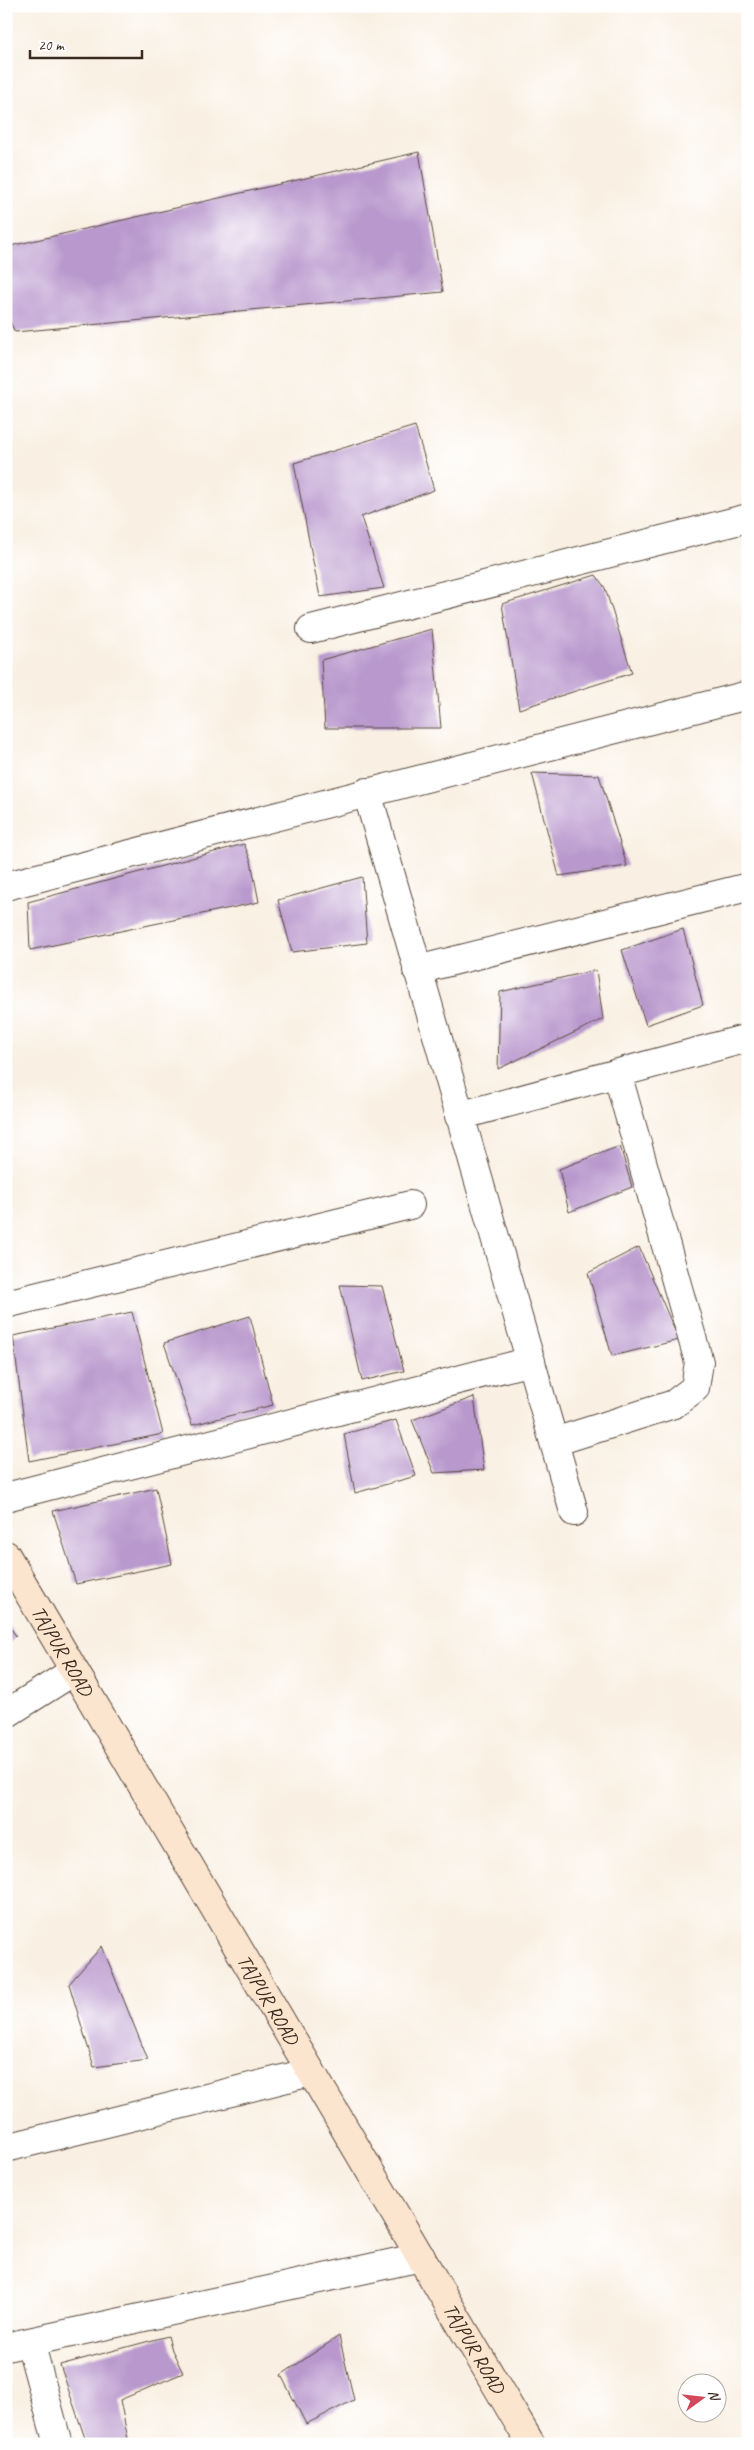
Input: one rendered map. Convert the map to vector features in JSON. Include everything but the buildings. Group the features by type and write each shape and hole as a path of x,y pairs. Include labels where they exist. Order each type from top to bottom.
{"main road":[{"name":"TAJPUR ROAD","path":"6,1555 531,2444"}],"street":[{"path":"311,629 748,518"},
{"path":"6,886 748,695"},
{"path":"367,792 574,1512"},
{"path":"417,970 748,887"},
{"path":"459,1116 748,1038"},
{"path":"554,1442 674,1404 695,1388 699,1362 617,1073"},
{"path":"6,1304 410,1205"},
{"path":"6,1497 530,1361"},
{"path":"6,1714 74,1671"},
{"path":"6,2148 311,2072"},
{"path":"58,2444 18,2345 421,2257"}]}
